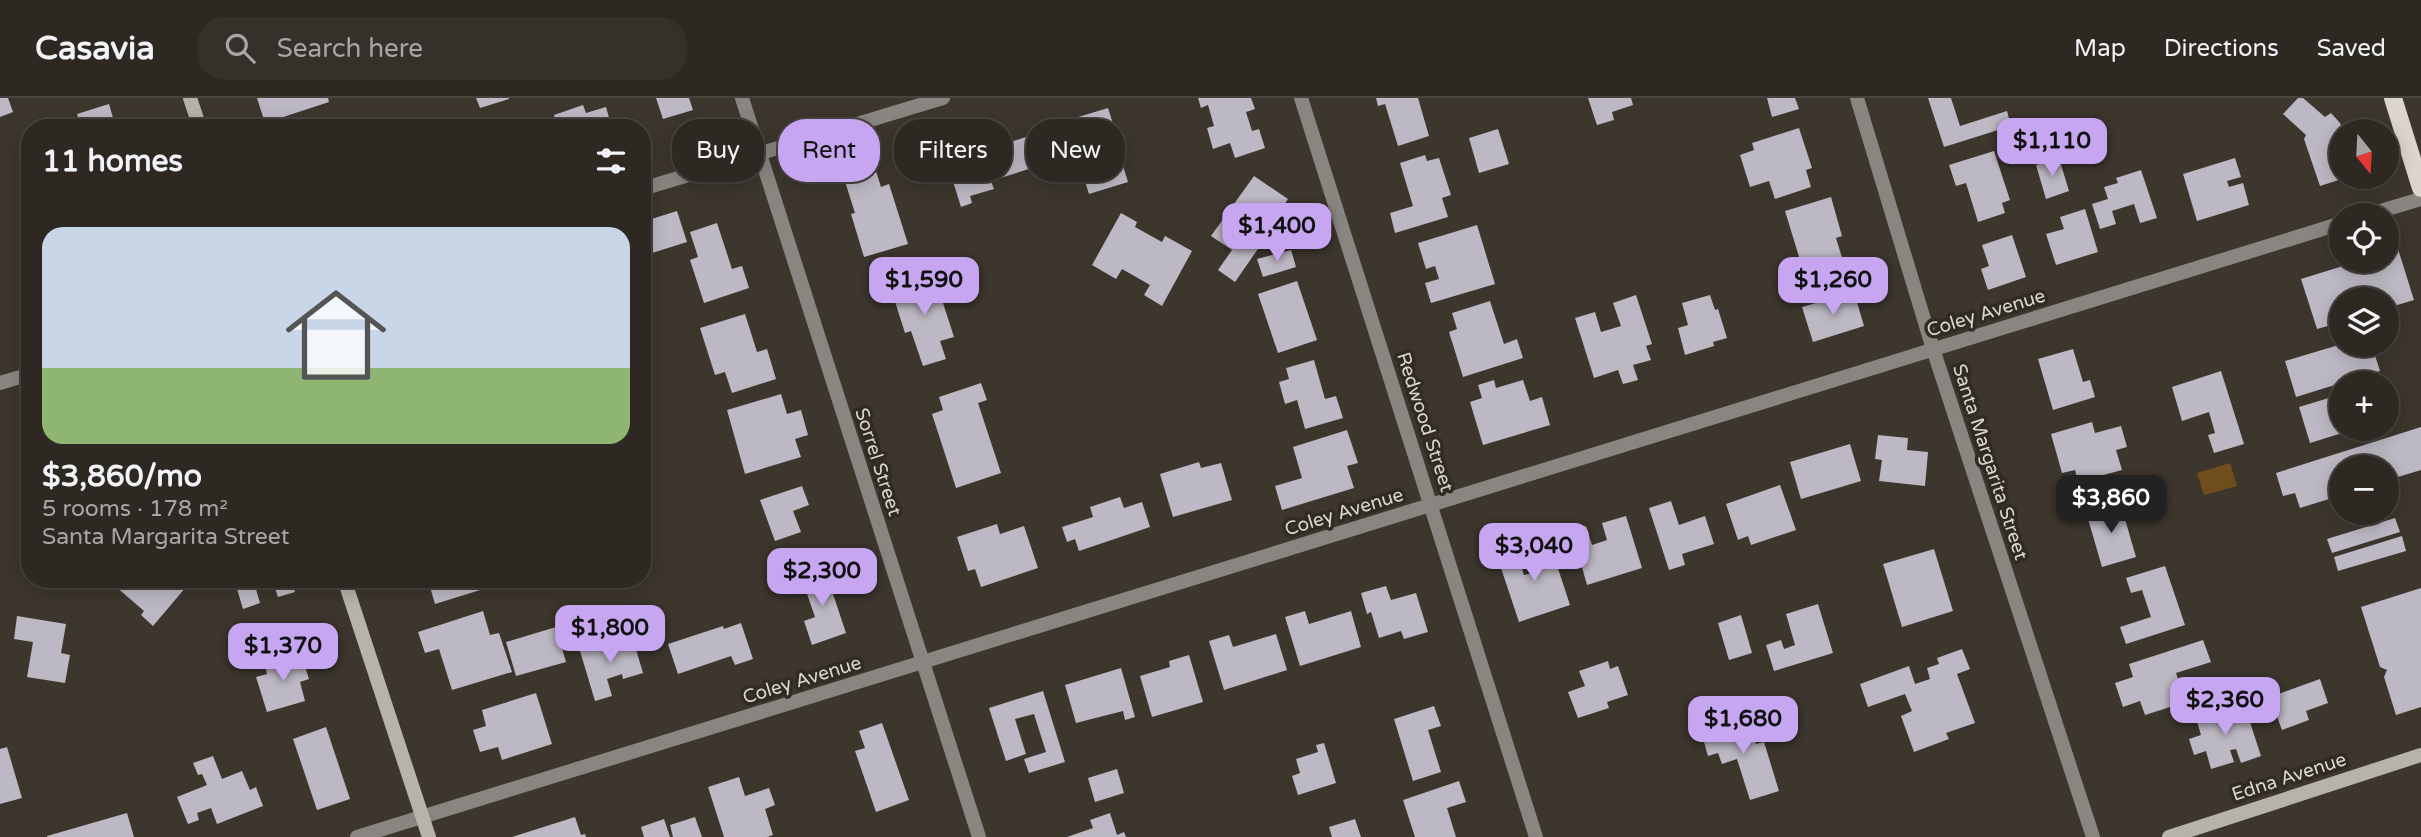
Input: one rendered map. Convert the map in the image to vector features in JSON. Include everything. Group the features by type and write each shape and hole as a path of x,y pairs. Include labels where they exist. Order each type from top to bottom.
{"main road":[{"path":"2393,98 2421,188"}],"street":[{"path":"190,98 197,119"},
{"name":"Sorrel Street","path":"741,98 748,119"},
{"path":"764,152 943,98"},
{"name":"Redwood Street","path":"1301,98 1536,837"},
{"name":"Santa Margarita Street","path":"1857,98 1933,349 2092,837"},
{"name":"Sorrel Street","path":"764,170 979,837"},
{"path":"651,186 672,180"},
{"path":"2399,206 2421,199"},
{"name":"Coley Avenue","path":"357,837 2329,227"},
{"path":"0,383 21,377"},
{"path":"347,588 429,837"},
{"name":"Edna Avenue","path":"2169,837 2421,755"}],"shaded area":[{"path":"2230,463 2237,486 2204,495 2197,473"}],"building":[{"path":"0,98 8,98 13,112 0,117"},
{"path":"257,98 328,98 329,102 277,119 264,119"},
{"path":"476,98 509,98 509,99 480,108"},
{"path":"656,98 689,98 693,110 663,119"},
{"path":"1198,98 1251,98 1255,109 1246,112 1252,131 1259,129 1265,148 1235,158 1230,143 1213,149 1207,128 1214,126 1208,105 1201,108"},
{"path":"1376,98 1418,98 1429,136 1398,146 1385,104 1378,106"},
{"path":"1588,98 1631,98 1633,105 1612,112 1614,120 1597,125"},
{"path":"1767,98 1795,98 1799,109 1772,117"},
{"path":"1928,98 1951,98 1960,126 2007,111 2011,126 1944,147"},
{"path":"2298,98 2303,98 2325,117 2331,113 2336,119 2329,119 2329,183 2320,186 2304,139 2306,135 2283,114"},
{"path":"109,104 113,119 78,119 77,114"},
{"path":"583,105 586,113 606,107 609,119 555,119 554,115"},
{"path":"1108,108 1112,119 1072,119"},
{"path":"2061,123 2071,151 2056,157 2046,128"},
{"path":"1799,128 1812,168 1806,170 1811,187 1775,199 1769,181 1750,187 1740,155 1754,150 1752,143"},
{"path":"1498,129 1509,164 1479,173 1469,138"},
{"path":"1026,137 1026,170 1012,174 1012,141"},
{"path":"1994,151 2010,200 2002,203 2005,213 1978,222 1966,183 1956,186 1949,165"},
{"path":"1425,155 1427,161 1439,158 1451,195 1442,198 1448,217 1395,233 1390,213 1413,206 1400,163"},
{"path":"2059,158 2069,191 2046,199 2036,165"},
{"path":"2235,158 2241,177 2227,181 2229,187 2243,183 2249,205 2197,221 2183,174"},
{"path":"2141,170 2157,218 2140,223 2134,204 2112,211 2116,224 2100,229 2092,204 2108,199 2104,187 2118,183 2116,178"},
{"path":"1125,172 1128,182 1089,194 1085,182 1125,182"},
{"path":"1254,176 1288,199 1278,214 1286,219 1274,237 1269,233 1235,282 1218,270 1232,250 1211,236"},
{"path":"845,182 879,182 881,187 889,184 908,244 864,257 851,214 855,213"},
{"path":"953,182 991,182 994,189 970,196 972,203 961,207"},
{"path":"1831,197 1842,236 1836,238 1843,261 1804,273 1785,211"},
{"path":"2085,209 2098,252 2056,265 2046,234 2064,229 2060,217"},
{"path":"677,211 687,242 652,253 651,219"},
{"path":"1121,213 1137,222 1135,227 1162,242 1165,236 1192,251 1162,306 1144,295 1150,285 1122,269 1116,279 1092,265"},
{"path":"717,223 732,269 742,266 749,288 704,303 690,260 698,257 690,232"},
{"path":"1477,225 1495,284 1431,303 1425,283 1439,279 1435,266 1426,269 1418,243"},
{"path":"2012,235 2026,277 1988,290 1981,269 1989,266 1982,245"},
{"path":"1291,250 1296,267 1263,277 1257,259"},
{"path":"2399,252 2414,300 2399,304 2399,287 2329,287 2329,326 2317,329 2301,279 2329,270 2329,273 2399,273"},
{"path":"934,275 954,337 940,341 946,359 923,366 911,331 905,333 891,289"},
{"path":"1297,281 1317,340 1278,353 1258,294"},
{"path":"1854,292 1864,326 1813,342 1802,307"},
{"path":"1636,295 1652,344 1646,346 1651,360 1633,365 1638,380 1623,384 1618,370 1594,378 1575,318 1595,312 1601,332 1621,326 1613,303"},
{"path":"1710,295 1715,310 1718,309 1727,338 1713,342 1714,346 1685,355 1678,328 1688,325 1682,303"},
{"path":"1490,301 1504,344 1517,339 1523,358 1463,377 1449,332 1457,329 1452,313"},
{"path":"745,314 757,352 767,349 776,379 732,393 725,372 715,375 700,328"},
{"path":"2329,348 2329,357 2376,357 2380,371 2329,371 2329,387 2296,397 2285,361"},
{"path":"2073,349 2083,382 2090,380 2095,397 2053,410 2038,359"},
{"path":"1314,360 1325,399 1336,396 1343,418 1305,429 1297,400 1285,404 1279,382 1289,379 1286,368"},
{"path":"2221,371 2244,444 2214,453 2208,435 2215,433 2209,412 2182,421 2172,387"},
{"path":"1494,380 1496,388 1523,380 1530,401 1542,397 1550,425 1483,445 1470,402 1482,398 1478,385"},
{"path":"981,383 987,400 978,403 1001,473 956,488 932,414 943,410 939,397"},
{"path":"781,394 787,414 801,410 808,435 795,439 801,457 745,474 727,410"},
{"path":"2329,398 2329,437 2310,443 2299,407"},
{"path":"2092,422 2095,433 2121,426 2127,447 2116,450 2122,470 2078,482 2075,470 2062,473 2051,434"},
{"path":"2421,427 2421,470 2399,477 2399,455 2333,455 2377,441 2399,441 2399,434"},
{"path":"1347,430 1358,463 1347,466 1354,488 1282,510 1275,486 1302,478 1293,447"},
{"path":"1878,435 1908,438 1907,450 1928,452 1925,486 1879,481 1882,460 1875,459"},
{"path":"1850,444 1861,481 1801,499 1790,462"},
{"path":"2329,456 2329,499 2300,508 2295,493 2283,496 2276,473"},
{"path":"1199,462 1201,468 1221,463 1232,500 1173,517 1160,474"},
{"path":"1780,485 1796,530 1751,545 1748,536 1738,540 1726,504"},
{"path":"802,486 809,505 793,511 801,532 775,541 760,500"},
{"path":"1120,497 1124,508 1142,502 1150,527 1079,551 1075,539 1067,542 1062,527 1093,517 1090,507"},
{"path":"1671,501 1679,525 1705,516 1714,544 1682,554 1685,565 1669,570 1649,508"},
{"path":"2120,502 2136,557 2102,567 2086,512"},
{"path":"1626,516 1642,568 1587,585 1578,553 1567,557 1560,534 1586,526 1592,545 1607,540 1602,523"},
{"path":"997,524 1000,534 1024,526 1038,568 981,587 975,569 968,571 957,537"},
{"path":"2372,525 2398,525 2400,532 2332,553 2327,539"},
{"path":"2402,536 2406,551 2338,571 2334,557"},
{"path":"1550,544 1570,605 1519,622 1496,553 1515,547 1524,575 1533,573 1526,552"},
{"path":"1934,549 1953,611 1902,627 1883,564"},
{"path":"823,564 846,633 812,645 804,621 815,617 802,579 811,576 809,569"},
{"path":"2165,566 2185,625 2126,644 2120,627 2151,617 2142,590 2131,593 2126,578"},
{"path":"1386,586 1391,600 1416,593 1428,632 1404,639 1401,631 1379,638 1371,612 1367,614 1361,593"},
{"path":"117,588 185,588 153,626 141,615 144,611"},
{"path":"237,588 256,588 260,603 243,609"},
{"path":"275,588 294,588 295,592 278,597"},
{"path":"430,588 487,588 435,604"},
{"path":"2421,588 2421,707 2396,715 2384,677 2387,670 2380,667 2361,607"},
{"path":"1818,604 1833,653 1774,671 1766,645 1781,640 1784,649 1795,645 1786,614"},
{"path":"483,611 490,635 499,633 512,672 452,690 439,649 425,653 418,632"},
{"path":"1305,611 1309,624 1351,611 1361,647 1300,666 1285,617"},
{"path":"1741,615 1752,653 1729,660 1718,623"},
{"path":"17,616 66,624 61,653 70,655 65,683 27,677 33,642 14,639"},
{"path":"741,623 753,659 735,665 731,656 678,674 668,644"},
{"path":"556,627 566,662 516,676 506,642"},
{"path":"1276,634 1287,670 1224,690 1209,641 1229,635 1233,647"},
{"path":"632,636 643,673 623,679 622,674 607,679 612,696 595,701 580,651"},
{"path":"2203,640 2211,662 2176,673 2186,702 2145,715 2140,701 2123,707 2115,683 2133,677 2129,664"},
{"path":"1962,649 1970,669 1957,674 1975,723 1946,733 1949,739 1914,752 1901,716 1912,711 1905,694 1868,707 1860,684 1909,666 1915,684 1930,679 1927,668 1939,664 1937,658"},
{"path":"301,654 309,679 300,682 305,701 267,712 256,677 267,674 265,665"},
{"path":"1189,655 1203,702 1152,717 1140,676 1170,667 1169,661"},
{"path":"1608,661 1610,669 1618,666 1628,695 1607,702 1609,708 1578,718 1568,692 1585,686 1579,671"},
{"path":"1121,668 1135,717 1125,720 1123,711 1076,723 1065,685"},
{"path":"2320,679 2328,703 2306,711 2309,720 2282,730 2270,697"},
{"path":"1043,691 1065,762 1029,773 1024,759 1046,752 1034,714 1015,719 1026,754 1006,761 989,708"},
{"path":"536,693 552,744 502,760 498,747 480,752 473,730 486,726 482,710"},
{"path":"2240,704 2245,721 2249,719 2261,756 2241,763 2236,749 2230,750 2234,762 2211,769 2206,751 2194,755 2189,739 2201,735 2196,718"},
{"path":"1434,706 1441,726 1428,730 1441,772 1413,781 1394,719"},
{"path":"1748,717 1756,744 1764,742 1779,791 1750,800 1737,759 1722,764 1718,753 1708,756 1701,732"},
{"path":"882,723 909,800 876,812 855,751 865,748 859,731"},
{"path":"326,727 350,799 317,810 293,739"},
{"path":"1324,743 1336,783 1298,795 1292,776 1300,773 1296,759 1318,752 1316,745"},
{"path":"7,747 22,798 0,804 0,749"},
{"path":"213,756 222,779 242,771 250,790 256,787 263,806 217,824 211,808 197,813 199,820 188,824 177,797 207,785 202,774 198,775 193,763"},
{"path":"1117,769 1124,793 1095,802 1088,778"},
{"path":"739,777 745,796 769,788 775,805 765,809 773,835 724,837 708,787"},
{"path":"1459,781 1466,802 1447,808 1456,837 1415,837 1403,800"},
{"path":"127,813 134,837 47,837 47,836"},
{"path":"1110,813 1117,835 1124,832 1126,837 1067,837 1093,828 1090,820"},
{"path":"575,817 581,835 585,834 586,837 512,837"},
{"path":"695,817 702,837 673,837 670,825"},
{"path":"664,819 670,837 644,837 641,827"},
{"path":"1355,819 1361,837 1332,837 1329,827"}]}
